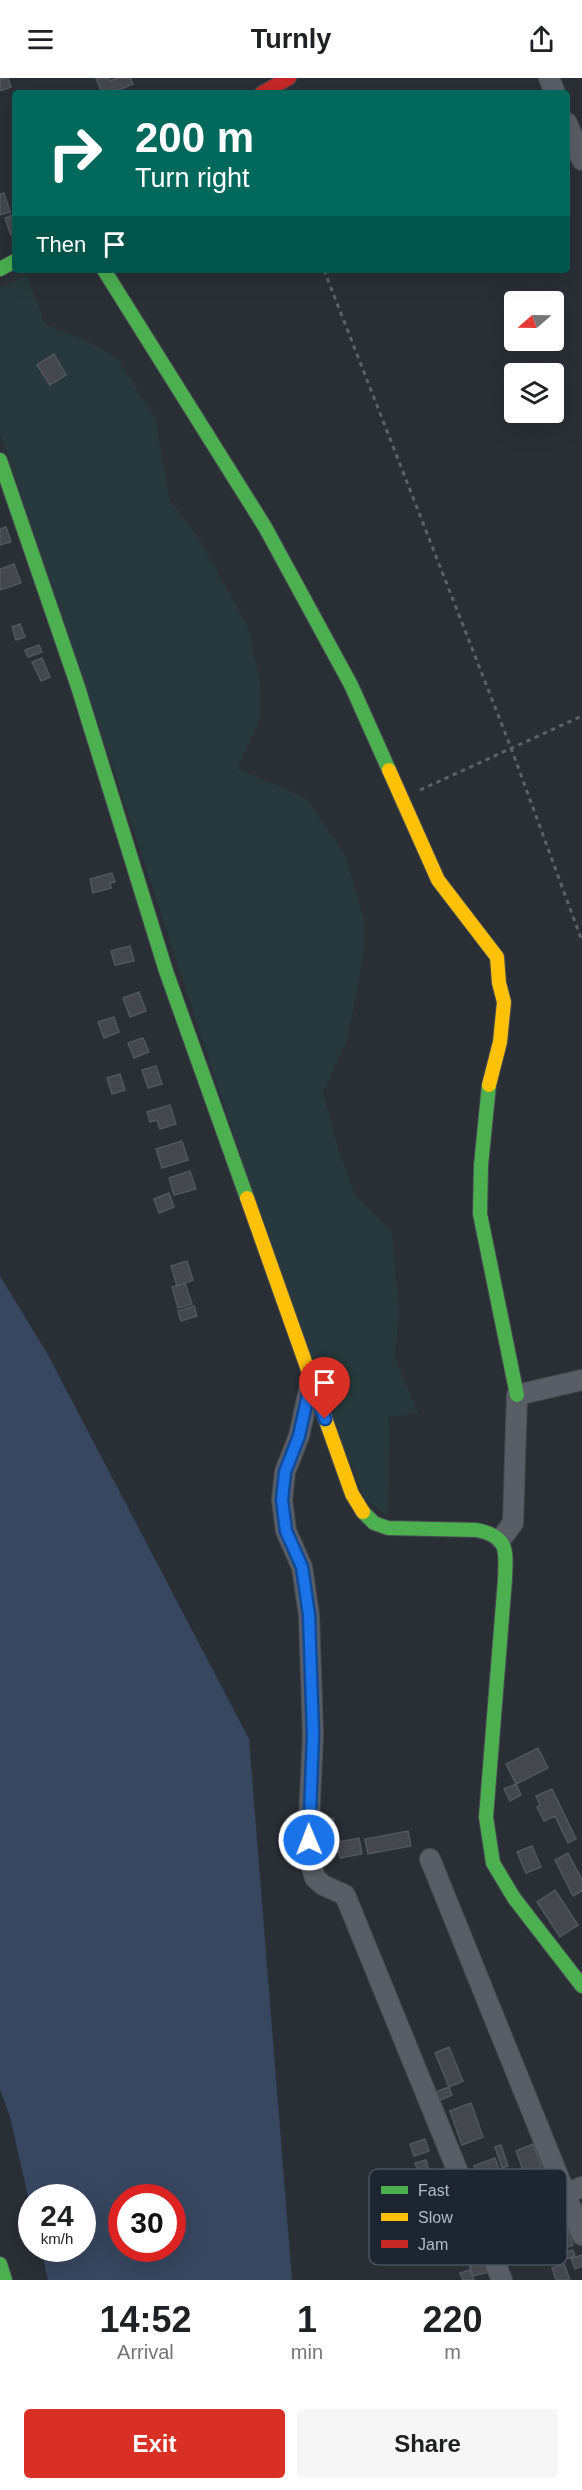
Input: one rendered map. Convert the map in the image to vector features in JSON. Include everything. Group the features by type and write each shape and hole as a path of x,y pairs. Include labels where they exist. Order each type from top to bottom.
{"main road":[{"path":"267,90 289,78"},
{"path":"106,273 265,527 351,685 438,880 497,957 499,983 504,1002 500,1042 490,1079 481,1165 480,1214 517,1395"},
{"path":"0,460 78,687 165,971 352,1494 372,1522 393,1531 476,1530 491,1533 501,1539 505,1549 505,1579 486,1817 493,1863 514,1898 582,1986"},
{"path":"0,2264 5,2280"}],"street":[{"path":"570,130 582,160"},
{"path":"501,1539 513,1522 517,1395 582,1380"},
{"path":"311,1381 299,1436 285,1472 282,1500 286,1531 302,1567 309,1615 313,1735 309,1819 310,1861 315,1878 323,1885 345,1894 456,2169"},
{"path":"430,1858 564,2169"},
{"path":"567,2175 574,2191 582,2235"},
{"path":"495,2265 501,2280"}],"path":[{"path":"325,273 511,748 582,941"},
{"path":"402,798 582,716"}],"shaded area":[{"path":"27,275 45,324 86,341 117,358 155,417 169,499 198,537 249,629 260,684 260,720 237,768 307,799 345,855 364,919 364,950 348,1038 323,1092 336,1142 355,1196 392,1232 399,1312 395,1358 418,1413 389,1417 388,1516 366,1501 308,1360 87,689 0,433 0,288"}],"water":[{"path":"0,1276 48,1355 249,1739 292,2280 48,2280 44,2262 96,2262 96,2184 25,2184 10,2117 0,2089"}],"building":[{"path":"8,78 11,87 0,91 0,79"},
{"path":"96,78 109,78 110,81 117,78 130,78 133,84 118,90 101,90"},
{"path":"4,193 10,212 0,215 0,194"},
{"path":"12,215 12,235 11,235 5,218"},
{"path":"54,354 66,375 50,385 37,365"},
{"path":"6,527 11,542 0,545 0,529"},
{"path":"14,564 21,583 0,590 0,569"},
{"path":"20,624 25,637 16,640 12,627"},
{"path":"39,645 42,652 28,657 25,650"},
{"path":"42,658 50,677 41,681 32,662"},
{"path":"112,873 115,882 110,883 111,888 93,893 90,879"},
{"path":"130,946 134,961 115,965 111,951"},
{"path":"139,992 146,1011 130,1017 123,998"},
{"path":"114,1017 119,1032 104,1038 98,1022"},
{"path":"143,1038 149,1052 134,1058 128,1043"},
{"path":"156,1066 162,1084 148,1088 142,1070"},
{"path":"120,1074 125,1090 112,1094 107,1078"},
{"path":"170,1105 176,1124 160,1129 157,1120 150,1122 147,1112"},
{"path":"182,1141 188,1160 162,1168 156,1149"},
{"path":"190,1171 196,1189 174,1195 169,1178"},
{"path":"169,1193 174,1207 159,1213 154,1199"},
{"path":"187,1261 193,1280 177,1286 171,1266"},
{"path":"185,1283 192,1304 178,1308 172,1287"},
{"path":"194,1306 197,1316 181,1321 178,1311"},
{"path":"538,1748 548,1768 516,1784 506,1764"},
{"path":"516,1784 521,1795 510,1801 504,1789"},
{"path":"552,1789 576,1839 568,1843 555,1816 544,1821 537,1807 540,1805 536,1796"},
{"path":"333,1818 337,1842 320,1845 316,1820"},
{"path":"408,1831 411,1846 368,1854 365,1839"},
{"path":"359,1838 362,1854 340,1858 337,1842"},
{"path":"532,1846 541,1867 526,1873 517,1852"},
{"path":"568,1853 582,1880 582,1891 573,1896 555,1860"},
{"path":"555,1890 578,1925 560,1937 537,1902"},
{"path":"449,2047 463,2081 449,2087 435,2053"},
{"path":"449,2087 452,2095 440,2100 436,2092"},
{"path":"471,2103 483,2137 462,2145 450,2111"},
{"path":"425,2139 429,2151 414,2156 410,2144"},
{"path":"533,2144 542,2169 523,2169 516,2151"},
{"path":"501,2145 508,2166 502,2168 495,2147"},
{"path":"495,2158 499,2169 475,2169 474,2166"},
{"path":"426,2160 428,2169 417,2169 415,2163"},
{"path":"567,2228 573,2245 567,2247"},
{"path":"573,2250 575,2256 567,2259 567,2252"},
{"path":"582,2255 582,2266 575,2269 571,2259"},
{"path":"469,2265 487,2265 489,2272 473,2276"},
{"path":"564,2265 570,2280 556,2280 552,2268"},
{"path":"470,2270 474,2280 463,2280 460,2273"}],"traffic: fast":[{"path":"0,269 12,263"},
{"path":"106,273 265,527 351,685 389,770"},
{"path":"0,460 78,687 166,971 247,1198"},
{"path":"489,1085 481,1165 480,1214 517,1395"},
{"path":"363,1512 374,1523 388,1528 477,1530 495,1537 503,1546 506,1560 505,1579 486,1817 493,1863 514,1898 582,1986"},
{"path":"0,2264 5,2280"}],"traffic: slow":[{"path":"389,770 438,880 497,957 499,983 504,1002 500,1042 489,1085"},
{"path":"247,1198 352,1494 363,1512"}],"traffic: jam":[{"path":"267,90 289,78"}],"route":[{"path":"309,1840 313,1735 309,1615 302,1567 286,1531 282,1500 285,1472 299,1436 311,1381 325,1419"}]}
